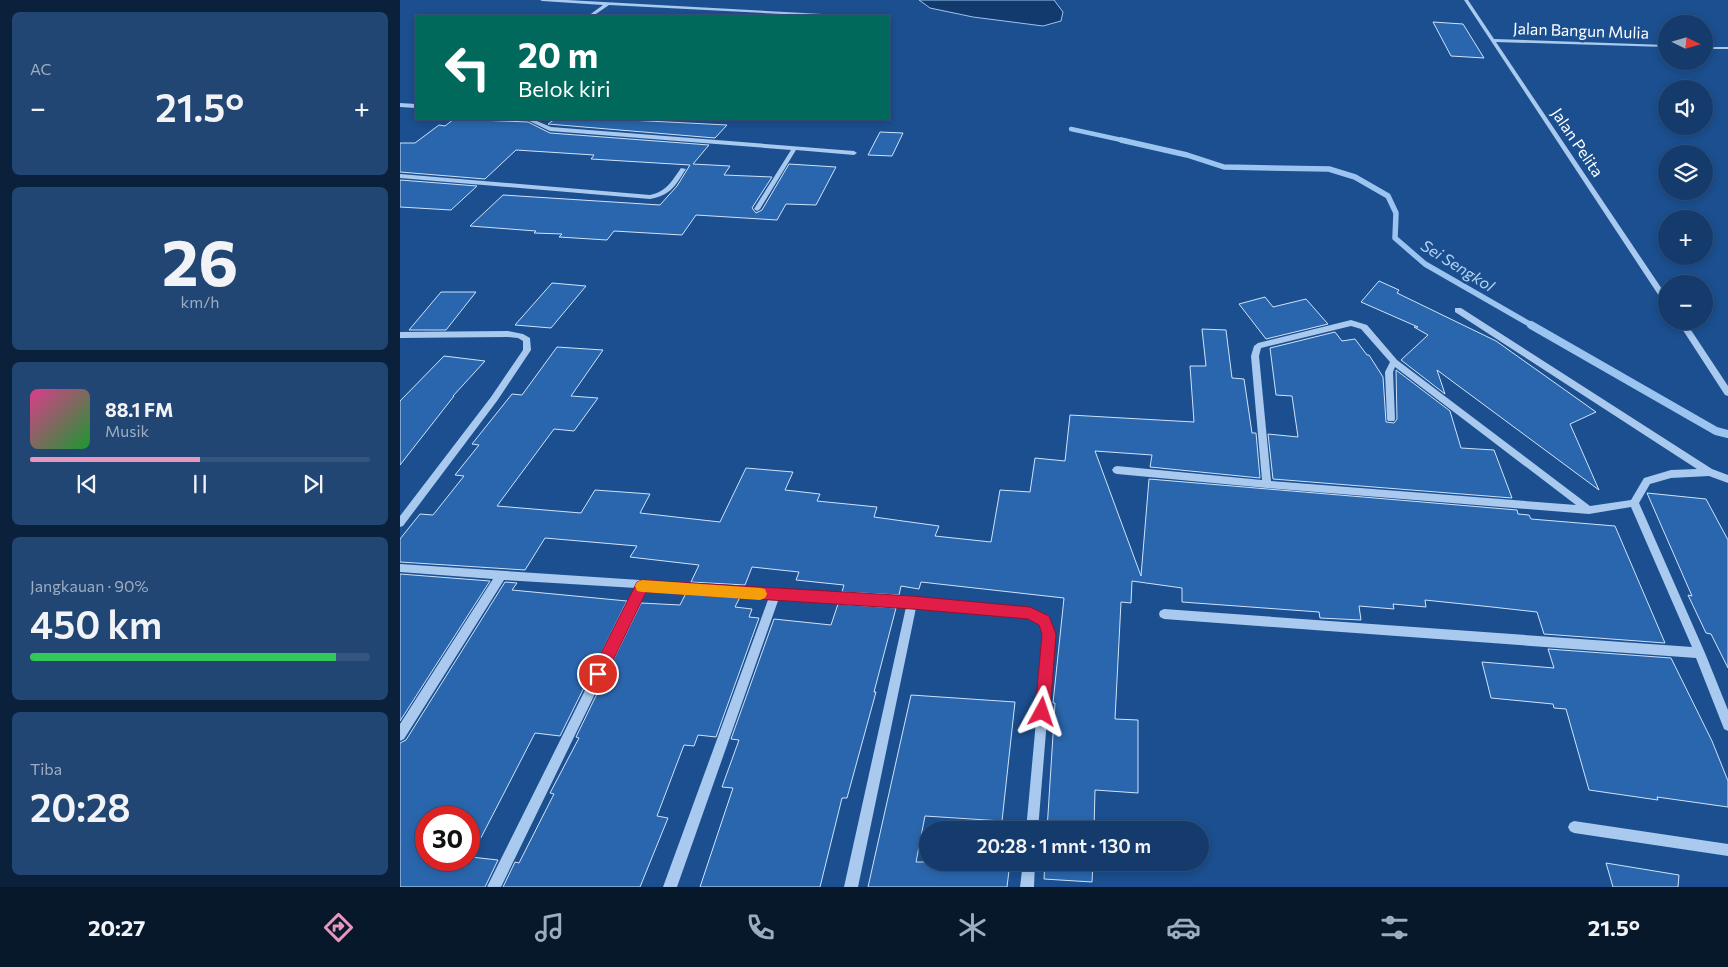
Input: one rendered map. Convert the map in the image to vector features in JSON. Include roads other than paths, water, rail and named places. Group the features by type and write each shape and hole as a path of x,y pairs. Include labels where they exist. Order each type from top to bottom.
{"street":[{"path":"542,0 795,15 822,14"},
{"name":"Jalan Pelita","path":"1466,0 1658,288"},
{"path":"591,15 606,4"},
{"name":"Jalan Bangun Mulia","path":"1494,40 1658,46"},
{"path":"1713,48 1728,48"},
{"path":"400,105 415,106"},
{"path":"530,120 550,129 854,153"},
{"path":"757,209 794,149"},
{"path":"400,176 650,197 661,196 667,192 683,169"},
{"path":"1458,310 1709,472 1728,479"},
{"path":"1267,484 1255,356 1258,346 1351,323 1364,327 1394,362 1589,510"},
{"path":"1687,330 1728,393"},
{"path":"400,335 508,334 520,336 527,340 527,350 494,399 400,523"},
{"path":"1391,419 1389,372 1394,362"},
{"path":"1117,470 1589,510 1634,503"},
{"path":"1634,503 1647,481 1671,474 1709,472"},
{"path":"1634,503 1700,654 1728,725"},
{"path":"400,568 775,595 912,602 1030,613 1044,621 1049,634 1033,821"},
{"path":"400,735 501,575"},
{"path":"494,887 642,586"},
{"path":"670,887 775,595"},
{"path":"851,887 912,602"},
{"path":"1164,614 1700,654"},
{"path":"1574,827 1728,850"},
{"path":"1027,887 1028,871"}],"water":[{"path":"919,0 1054,0 1063,12 1061,21 1043,26 973,17 930,8"}],"waterway":[{"name":"Sei Sengkol","path":"1071,129 1126,141"},
{"name":"Sei Sengkol","path":"1121,140 1187,155 1224,167 1329,169 1355,177 1388,196 1396,213 1395,238 1425,264 1533,326"},
{"name":"Sei Sengkol","path":"1531,325 1716,431 1728,434"}]}
